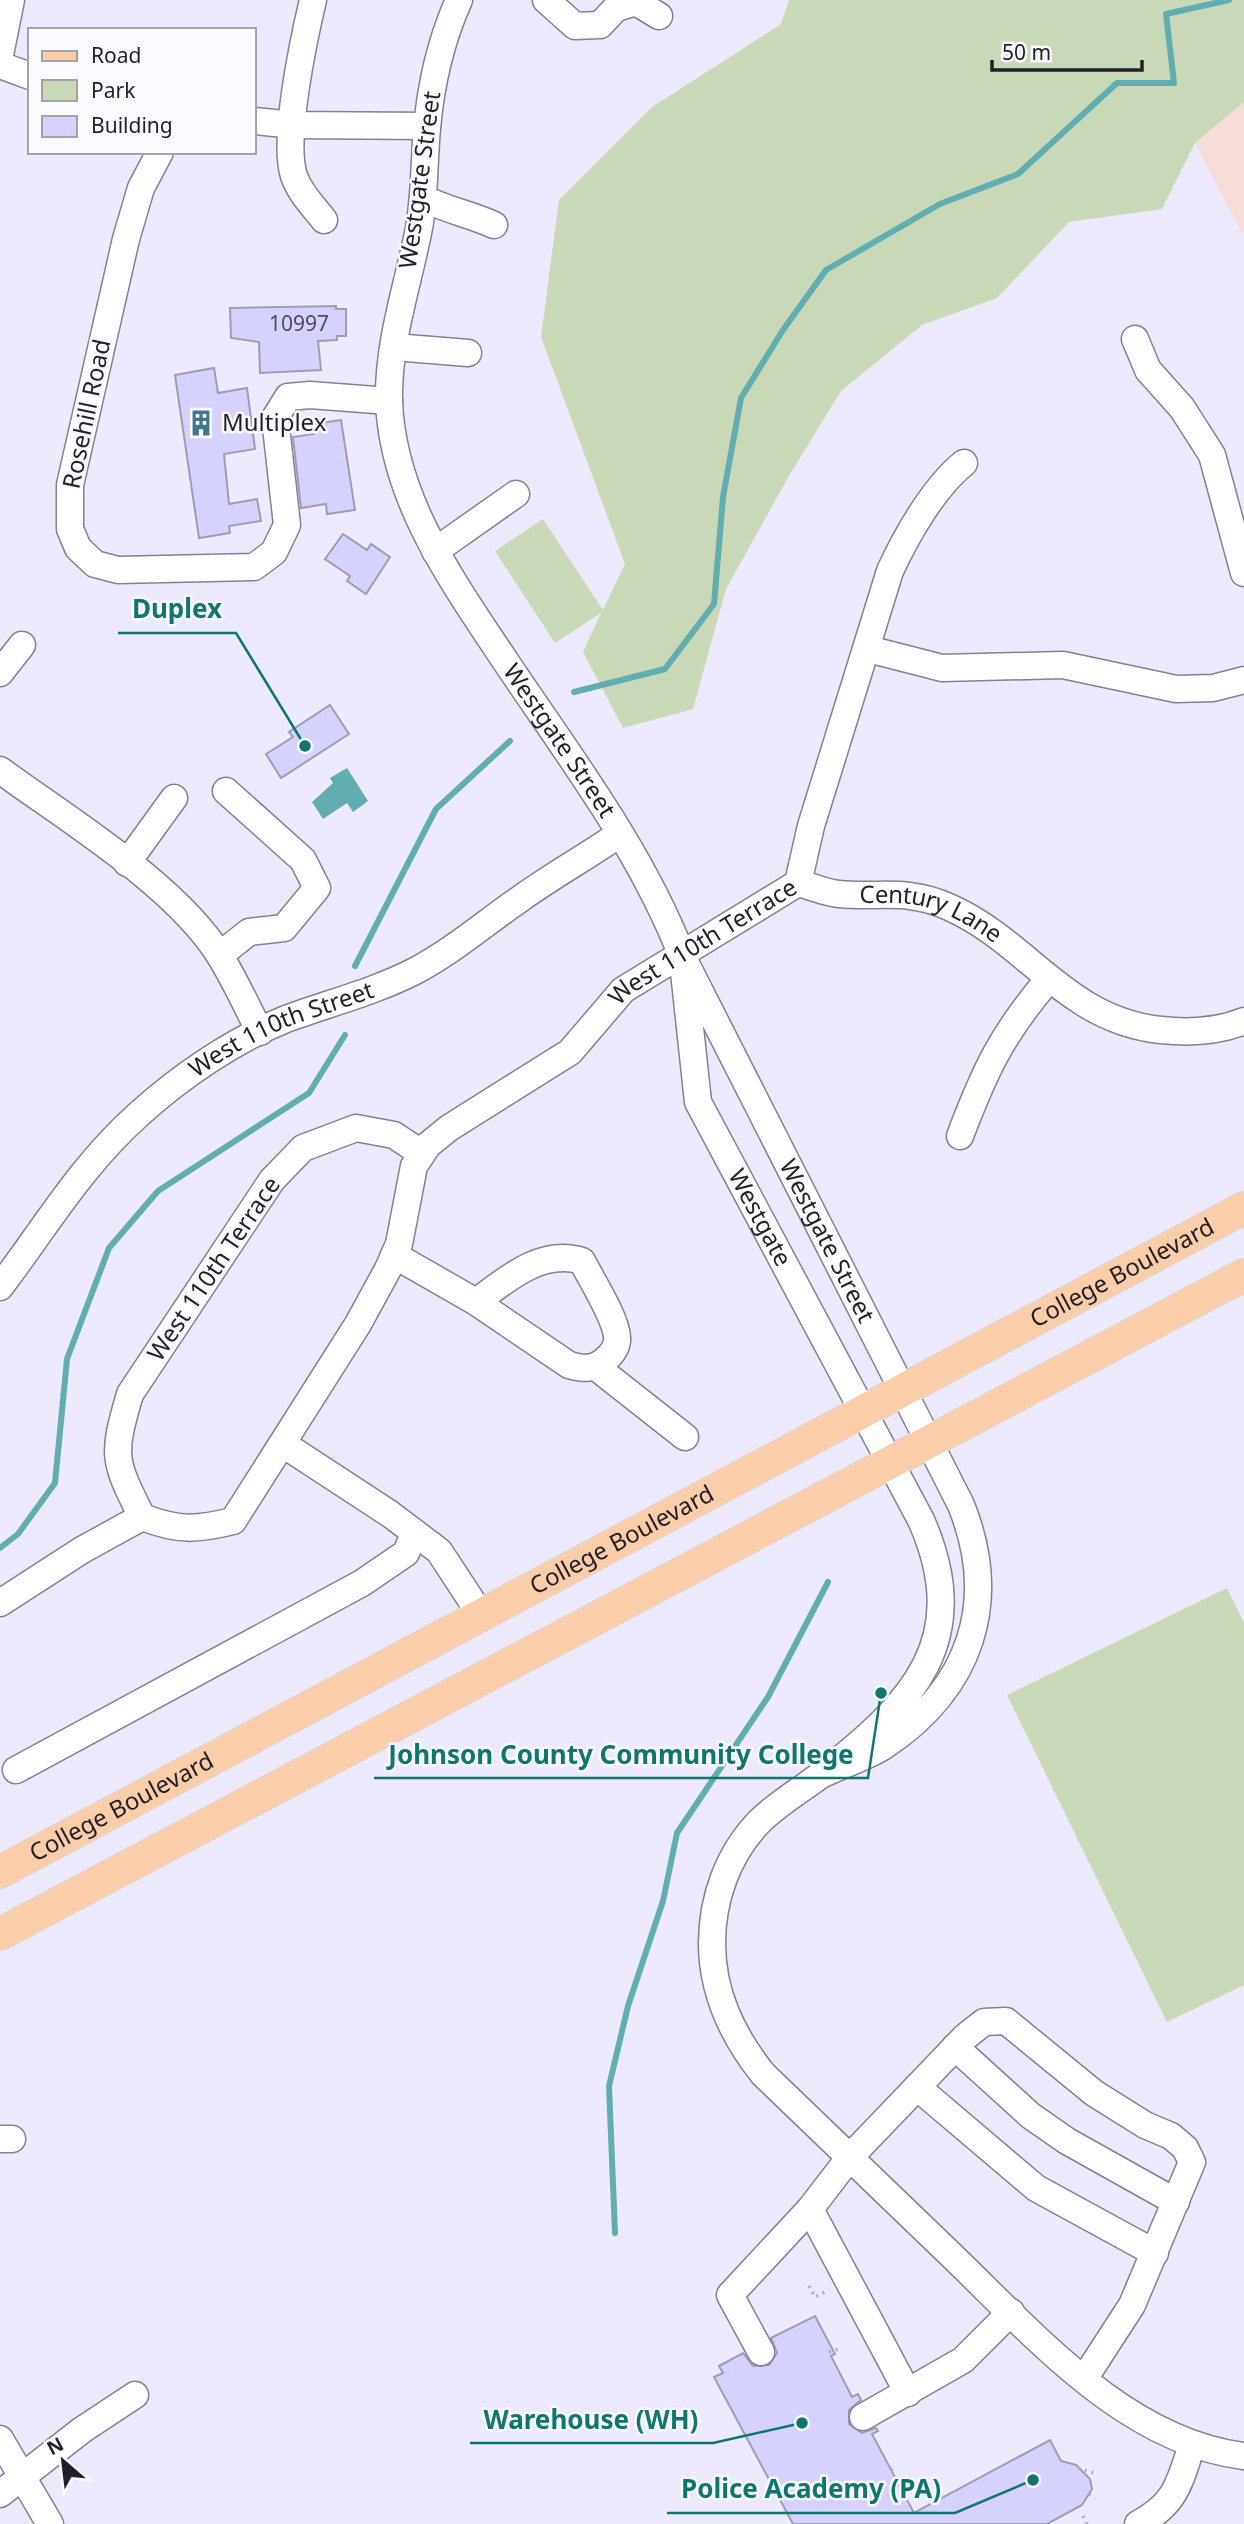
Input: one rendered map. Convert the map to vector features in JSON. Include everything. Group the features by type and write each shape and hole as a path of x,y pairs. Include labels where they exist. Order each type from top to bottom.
{"main road":[{"name":"College Boulevard","path":"0,1872 1244,1208"},
{"path":"0,1934 1244,1275"}],"street":[{"path":"0,55 11,0"},
{"path":"313,0 298,63 293,173 301,191 324,220"},
{"name":"Westgate Street","path":"459,0 438,60 427,126 423,198 394,347 389,401 400,466 414,511 435,551 652,885 682,956 961,1504 972,1531 978,1562 979,1593 966,1654 951,1683 921,1718 882,1747 821,1775"},
{"path":"547,0 575,26 600,25 616,8 636,2 659,16"},
{"path":"0,65 28,75"},
{"path":"256,121 294,125 427,126"},
{"name":"Rosehill Road","path":"159,154 141,188 126,239 70,485 70,529 78,548 95,564 118,570 254,567 274,552 287,525 275,418 288,397 310,395 389,401"},
{"path":"423,198 448,211 475,217 494,225"},
{"path":"1135,339 1148,370 1182,408 1212,454 1244,573"},
{"path":"394,347 468,353"},
{"name":"West 110th Terrace","path":"142,1517 118,1469 119,1432 130,1394 272,1180 303,1148 356,1128 394,1135 421,1153 449,1128 570,1052 623,990 798,883 819,801 890,571 904,539 949,474 964,463"},
{"path":"435,551 516,494"},
{"path":"0,673 22,645"},
{"path":"868,649 942,668 1063,665 1176,689 1213,688 1244,680"},
{"path":"0,769 127,863 198,927 220,955 260,1032"},
{"path":"220,955 249,932 284,928 317,888 303,860 226,791"},
{"path":"127,863 174,798"},
{"name":"West 110th Street","path":"0,1287 62,1196 102,1149 141,1112 187,1076 285,1020 365,993 416,971 463,942 521,898 618,835"},
{"name":"Century Lane","path":"798,883 838,894 892,893 947,906 995,934 1048,980 1087,1007 1137,1028 1186,1033 1217,1029 1244,1021"},
{"name":"Westgate","path":"682,956 698,1102 932,1546 941,1597 939,1627 930,1660 906,1700 821,1775"},
{"path":"960,1136 985,1070 1003,1037 1048,980"},
{"path":"0,1603 82,1550 142,1517 171,1528 185,1529 198,1529 233,1521 358,1324 394,1255 404,1223 414,1166 421,1153"},
{"path":"394,1255 476,1302 569,1365 582,1369 596,1367 613,1354 617,1337 582,1261 565,1255 552,1256 504,1281 476,1302"},
{"path":"596,1367 685,1437"},
{"path":"282,1444 390,1514 439,1551 481,1615"},
{"path":"16,1770 362,1583 406,1553 414,1534"},
{"path":"821,1775 788,1797 758,1824 737,1852 721,1884 712,1926 712,1961 729,2022 744,2050 763,2074 1084,2379 1153,2427 1192,2445 1244,2456"},
{"path":"761,2352 730,2295 810,2209 850,2157 955,2048 984,2022 1006,2021 1094,2093 1145,2125 1171,2136 1185,2148 1192,2162 1132,2305 1084,2379"},
{"path":"955,2048 1031,2116 1068,2141 1176,2202"},
{"path":"917,2087 1036,2188 1155,2253"},
{"path":"810,2209 908,2393"},
{"path":"863,2417 963,2360 1011,2312"},
{"path":"0,2494 82,2430 135,2395"},
{"path":"0,2439 50,2524"},
{"path":"1138,2524 1155,2515 1174,2495 1192,2445"}],"path":[{"path":"809,2286 815,2297 834,2288"},
{"path":"829,2352 842,2348"},
{"path":"1077,2468 1094,2473"},
{"path":"1089,2494 1095,2498"},
{"path":"1083,2516 1087,2524"}],"shaded area":[{"path":"1244,102 1244,237 1195,143"},
{"path":"347,768 368,801 353,812 347,803 323,819 312,802 333,783 330,778"}],"green space":[{"path":"789,0 1244,0 1244,102 1195,143 1162,209 1069,222 997,298 922,325 841,391 790,474 726,589 693,709 623,728 583,652 601,613 555,643 495,551 543,519 603,610 625,564 541,337 559,200 652,107 781,24"},
{"path":"1227,1588 1244,1623 1244,1985 1167,2022 1007,1695"}],"building":[{"path":"336,306 336,309 346,309 346,336 337,336 337,340 318,341 321,370 260,373 259,342 231,338 230,308"},
{"name":"Multiplex","path":"214,368 218,393 247,388 255,449 224,454 229,504 257,499 261,521 229,526 230,533 199,538 175,375"},
{"path":"341,420 355,510 327,514 326,504 301,508 293,437 314,434 312,424"},
{"path":"343,534 367,550 371,544 390,557 366,594 347,581 350,576 325,559"},
{"path":"330,705 349,734 281,778 266,754 293,737 289,732"},
{"path":"815,2316 835,2354 831,2356 852,2397 858,2394 861,2400 849,2410 849,2424 862,2433 876,2428 878,2431 872,2434 914,2513 1050,2440 1061,2461 1076,2465 1090,2479 1092,2489 1082,2505 1047,2524 793,2524 714,2377 723,2373 719,2366 743,2353 753,2366 769,2365 777,2353 771,2338"}],"waterway":[{"path":"574,692 665,669 714,604 723,497 741,398 783,330 826,270 940,204 1018,174 1117,83 1174,83 1166,14 1229,0"},
{"path":"355,966 436,809 510,741"},
{"path":"0,1548 18,1534 55,1483 67,1359 109,1248 158,1191 309,1093 345,1035"},
{"path":"615,2233 609,2086 628,2006 663,1901 677,1833 768,1697 828,1582"}],"place":[{"name":"Multiplex","path":"201,423"},
{"name":"Duplex","path":"305,746"},
{"name":"Johnson County Community College","path":"881,1693"},
{"name":"Warehouse (WH)","path":"802,2423"},
{"name":"Police Academy (PA)","path":"1033,2480"}]}
